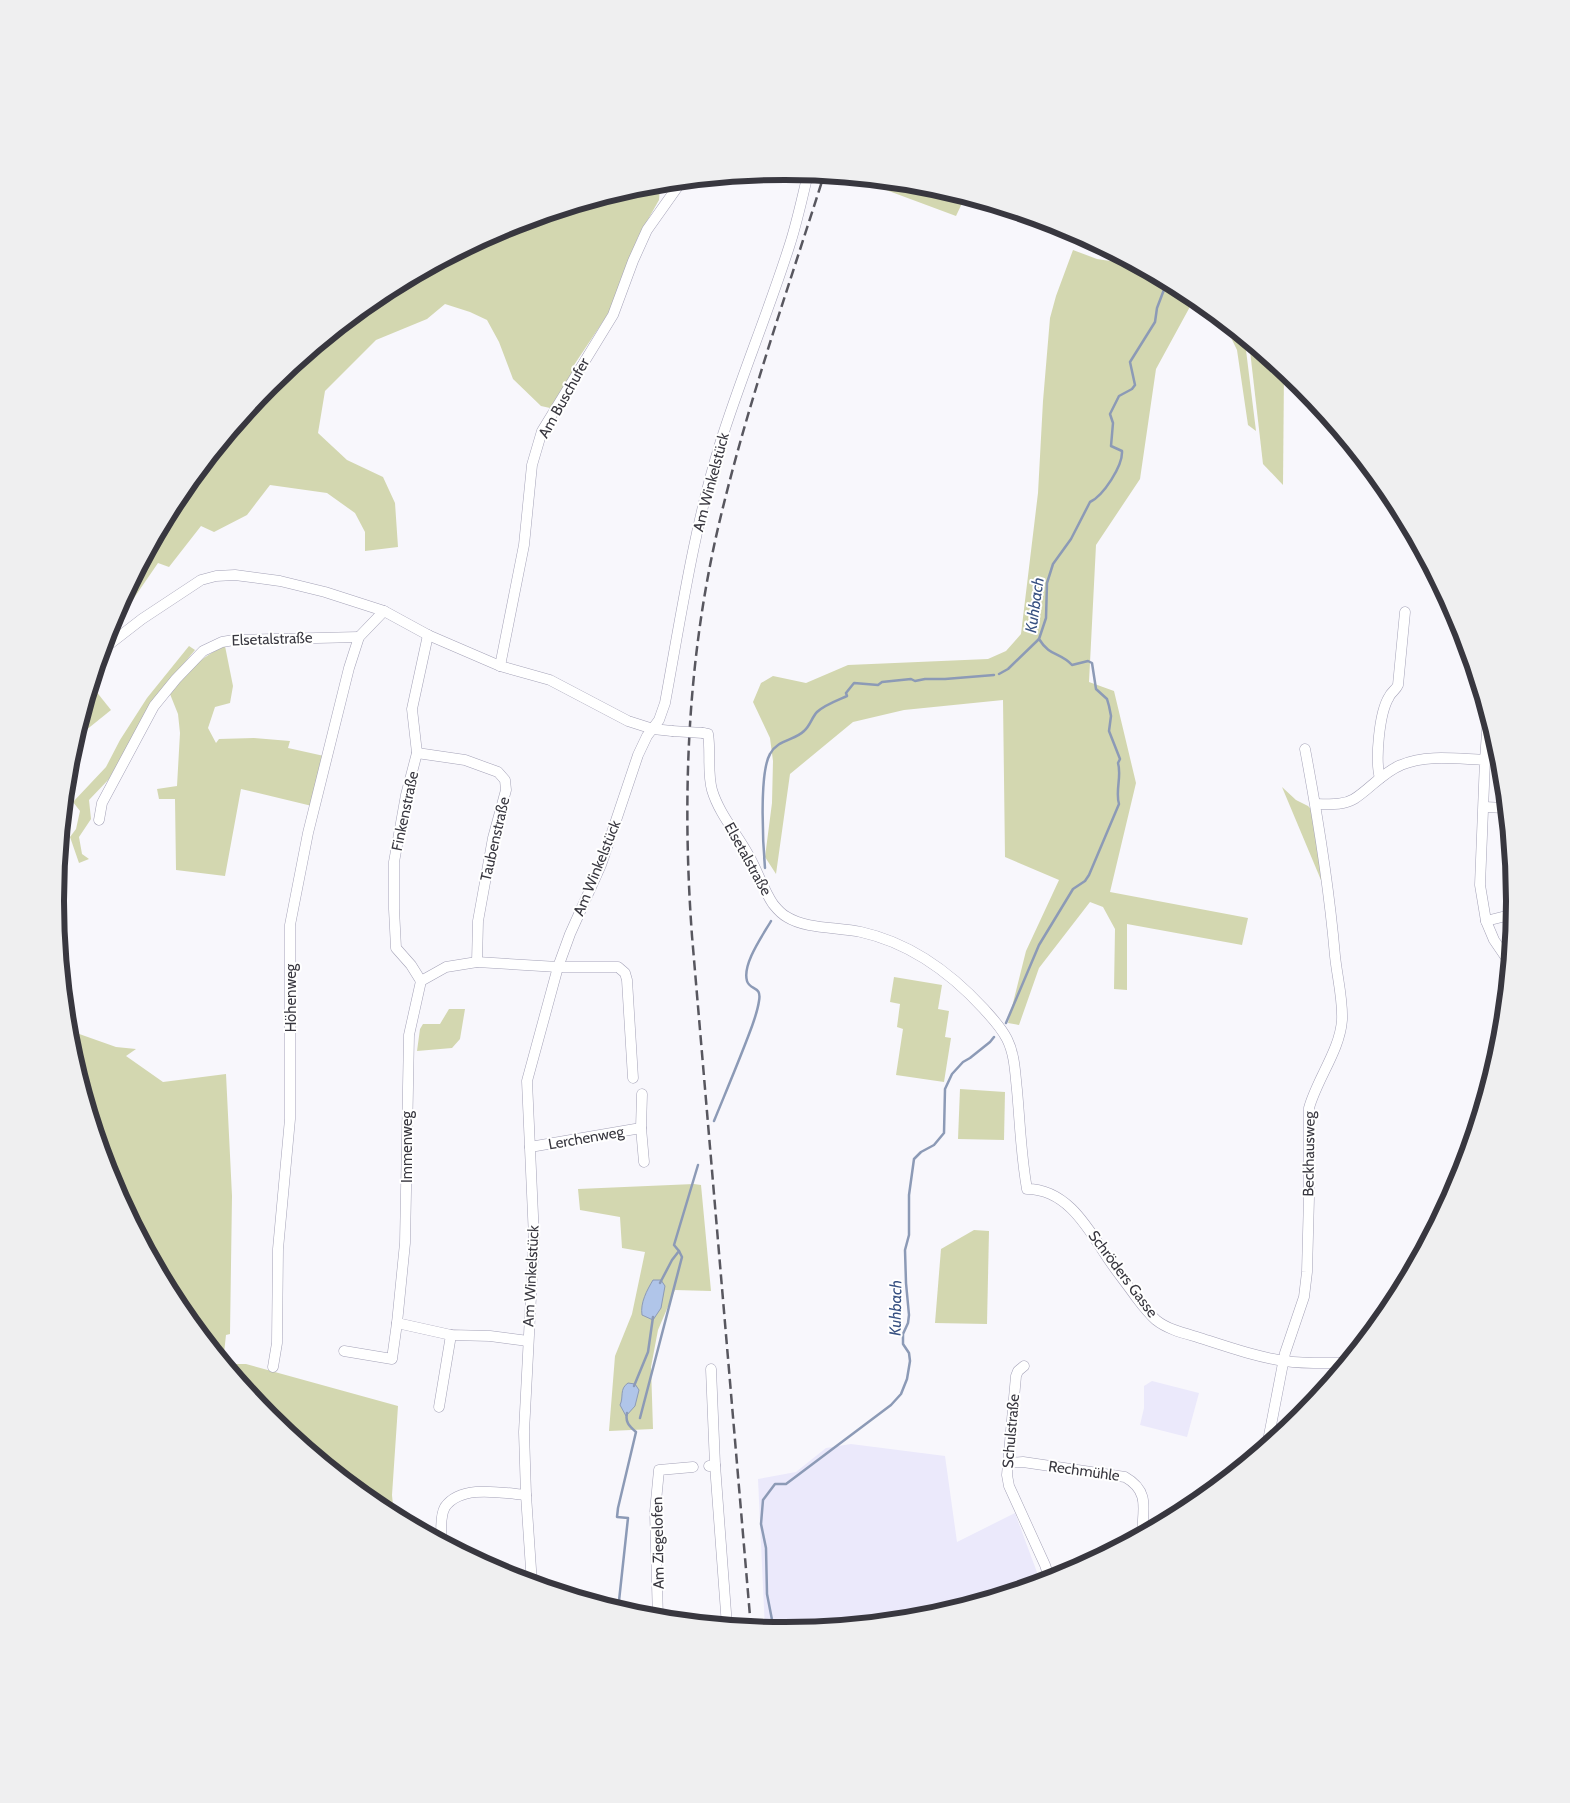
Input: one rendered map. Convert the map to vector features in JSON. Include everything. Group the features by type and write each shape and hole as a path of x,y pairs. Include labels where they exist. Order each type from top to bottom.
{"street":[{"name":"Am Winkelstück","path":"531,1576 524,1432 534,1238 527,1081 558,967 570,934 600,865 643,742 659,720 665,703 691,556 706,492 720,443 789,248 806,181"},
{"name":"Am Buschufer","path":"500,666 524,545 532,465 542,431 614,315 632,261 647,230 676,188"},
{"name":"Elsetalstraße","path":"113,641 142,618 200,580 235,574 280,581 325,592 384,611 428,635 500,666 550,680 628,721 653,729 706,734 710,781 714,796 750,857 768,896 780,913 794,921 844,928 873,935 922,956 937,965 962,986 999,1025 1007,1039 1014,1062 1022,1143 1022,1163 1027,1188"},
{"path":"359,637 384,611"},
{"path":"1380,778 1377,762 1380,733 1389,696 1396,690 1398,685 1405,612"},
{"name":"Finkenstraße","path":"421,982 411,965 396,948 394,862 406,796 417,753 412,709 428,635"},
{"name":"Elsetalstraße","path":"99,820 102,803 154,706 192,661 203,651 222,642 234,640 359,637"},
{"name":"Höhenweg","path":"273,1367 277,1343 278,1249 290,1119 290,925 308,833 349,668 359,637"},
{"path":"1487,737 1480,885 1486,921 1494,940 1504,955"},
{"name":"Beckhausweg","path":"1269,1437 1285,1353 1300,1311 1307,1272 1309,1108 1331,1058 1342,1020 1330,904 1316,804 1305,749"},
{"name":"Taubenstraße","path":"417,753 465,760 498,772 505,780 506,790 493,838 478,921 477,962"},
{"path":"1316,804 1339,804 1353,800 1399,765 1416,760 1438,758 1485,760"},
{"path":"1484,807 1500,808"},
{"path":"1486,921 1506,916"},
{"path":"421,982 446,967 477,962 558,967 618,967 625,973 627,980 633,1078"},
{"name":"Immenweg","path":"344,1351 392,1359 405,1243 409,1035 421,982"},
{"name":"Lerchenweg","path":"642,1094 641,1128 644,1162"},
{"name":"Lerchenweg","path":"530,1147 641,1128"},
{"name":"Schröders Gasse","path":"1027,1188 1056,1197 1072,1209 1146,1310 1156,1320 1211,1342 1284,1361 1339,1363"},
{"path":"397,1323 451,1335 490,1336 528,1341"},
{"path":"439,1407 451,1335"},
{"name":"Schulstraße","path":"1024,1366 1018,1371 1016,1376 1007,1475 1048,1573"},
{"path":"711,1368 712,1465 726,1620"},
{"name":"Rechmühle","path":"1008,1462 1023,1462 1125,1476 1140,1489 1143,1497 1142,1528"},
{"name":"Am Ziegelofen","path":"658,1611 655,1512 659,1470 693,1467"},
{"path":"442,1535 441,1526 445,1508 458,1495 487,1491 526,1495"}],"shaded area":[{"path":"1152,1381 1199,1393 1187,1437 1140,1425 1144,1408 1144,1386"},
{"path":"851,1444 945,1456 957,1542 1015,1513 1038,1576 972,1598 926,1609 879,1617 832,1621 765,1622 758,1479 796,1472 826,1448"}],"green space":[{"path":"871,185 926,194 962,203 956,216"},
{"path":"660,191 659,200 638,237 610,311 572,368 573,372 550,408 541,406 513,379 499,342 487,320 445,304 427,319 376,340 325,391 318,433 347,460 383,477 395,503 398,547 365,551 365,532 355,513 327,493 270,485 247,515 214,532 201,526 169,567 158,563 125,610 160,541 185,501 213,462 275,391 309,359 346,329 424,277 509,235 598,205"},
{"path":"1073,250 1097,259 1118,262 1146,277 1191,305 1156,369 1140,479 1096,545 1089,682 1114,691 1136,783 1110,892 1248,918 1242,945 1127,924 1127,990 1114,989 1115,929 1103,907 1090,902 1039,968 1019,1025 1008,1023 1026,951 1059,880 1005,857 1003,700 904,710 853,722 790,774 776,874 765,857 772,803 773,761 770,738 753,702 761,683 773,676 806,683 848,665 988,659 1006,651 1021,634 1038,493 1050,318"},
{"path":"1229,333 1246,346 1256,431 1248,425 1237,350"},
{"path":"1250,350 1284,381 1283,485 1263,464"},
{"path":"189,646 195,650 151,703 109,779 89,800 91,819 79,837 82,854 89,859 79,863 70,837 76,829 80,811 73,802 106,767 120,740 147,698"},
{"path":"225,646 233,686 230,703 215,707 208,728 216,743 219,739 254,738 290,741 288,748 324,756 312,806 241,789 225,876 176,870 175,799 159,799 157,789 177,786 180,733 178,714 170,694 194,666 208,655"},
{"path":"96,691 111,710 84,731"},
{"path":"1282,787 1296,800 1308,806 1314,812 1326,892"},
{"path":"894,977 942,985 938,1009 949,1011 945,1037 951,1038 944,1082 896,1075 903,1029 897,1027 900,1004 890,1002"},
{"path":"449,1009 465,1009 460,1039 452,1048 417,1051 420,1029 423,1024 440,1024"},
{"path":"76,1033 116,1047 136,1049 126,1056 163,1082 226,1074 232,1196 230,1334 226,1335 224,1354 185,1302 160,1262 138,1221 102,1133 88,1088"},
{"path":"960,1089 1005,1092 1004,1140 958,1139"},
{"path":"701,1185 711,1291 675,1290 658,1330 651,1367 653,1429 609,1431 615,1356 632,1314 645,1252 622,1248 620,1217 580,1210 578,1189"},
{"path":"974,1230 989,1231 987,1324 935,1323 941,1249"},
{"path":"232,1364 246,1364 398,1406 392,1495 393,1507 346,1474 309,1444 275,1412"}],"water":[{"path":"653,1280 661,1280 665,1286 661,1308 653,1320 642,1315 642,1306 644,1297"},
{"path":"628,1383 635,1384 639,1390 635,1406 626,1416 620,1405 623,1390"}],"waterway":[{"name":"Kuhbach","path":"1006,1023 1039,945 1073,889 1085,881 1089,875 1119,804 1118,763 1120,759 1109,731 1111,716 1107,699 1096,689 1092,663 1088,661 1072,665 1047,649 1039,639 1046,618 1047,583 1053,564 1071,539 1090,502 1101,494 1116,472 1119,464 1122,451 1111,446 1113,423 1110,414 1119,396 1132,389 1135,385 1130,362 1155,322 1157,308 1164,289"},
{"path":"999,674 1008,669 1039,639"},
{"path":"765,868 763,843 764,777 770,754 777,745 796,737 804,731 820,709 847,696 846,693 854,683 878,685 882,682 911,679 915,681 994,675"},
{"path":"714,1121 757,1011 759,993 749,984 746,974 750,958 771,921"},
{"name":"Kuhbach","path":"773,1622 767,1594 766,1548 761,1524 763,1500 775,1484 786,1484 891,1405 901,1394 907,1379 910,1361 909,1353 903,1344 903,1334 909,1315 905,1250 909,1235 909,1195 914,1159 921,1152 934,1145 944,1133 945,1089 952,1074 963,1062 994,1037"},
{"path":"660,1283 679,1251 674,1245 698,1165"},
{"path":"640,1418 682,1257 679,1251"},
{"path":"634,1386 648,1352 653,1317"},
{"path":"619,1603 628,1518 617,1517 636,1432 628,1424 627,1413"}],"railway":[{"path":"750,1622 692,936 687,833 690,731 699,629 718,528 754,394 822,182"}]}
